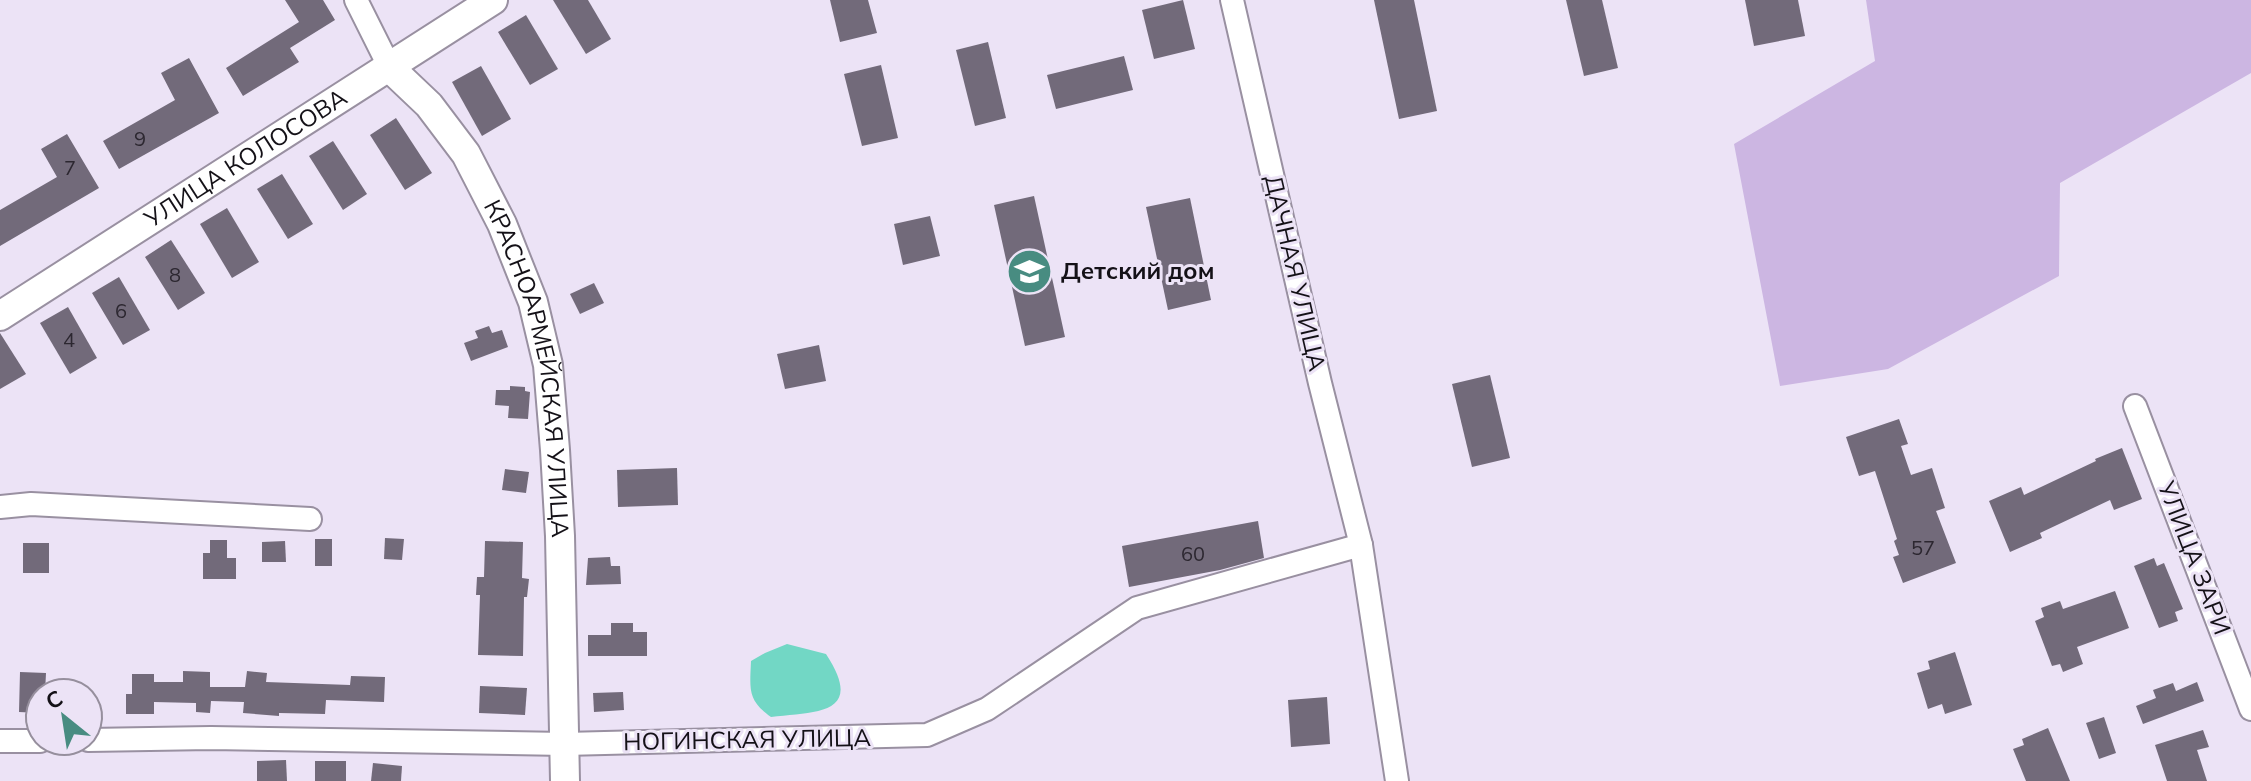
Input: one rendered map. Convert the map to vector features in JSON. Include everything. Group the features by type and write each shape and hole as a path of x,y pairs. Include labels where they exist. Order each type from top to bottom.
{"main road":[{"name":"УЛИЦА КОЛОСОВА","path":"0,316 493,0"},
{"name":"КРАСНОАРМЕЙСКАЯ УЛИЦА","path":"390,68 429,105 466,154 502,224 533,302 548,365 555,450 560,536 565,781"}],"street":[{"name":"КРАСНОАРМЕЙСКАЯ УЛИЦА","path":"356,0 390,68"},
{"name":"ДАЧНАЯ УЛИЦА","path":"1232,0 1320,383 1361,545 1397,781"},
{"name":"УЛИЦА ЗАРИ","path":"2135,406 2251,709"},
{"path":"0,507 31,504 310,519"},
{"name":"НОГИНСКАЯ УЛИЦА","path":"104,740 211,738 565,744 927,735 987,709 1137,608 1361,545"},
{"path":"0,741 24,741"}],"shaded area":[{"path":"1866,0 2251,0 2251,73 2060,183 2059,276 1888,369 1780,386 1734,144 1875,61"},
{"path":"787,644 826,654 841,689 838,699 830,706 804,714 771,717 758,705 751,687 751,661"}],"building":[{"path":"285,0 323,0 335,20 290,48 299,62 243,96 226,68 299,22"},
{"path":"553,0 588,0 611,39 586,54"},
{"path":"830,0 868,0 877,33 840,42"},
{"path":"1183,0 1195,49 1154,59 1142,10"},
{"path":"1374,0 1414,0 1437,111 1399,119"},
{"path":"1566,0 1602,0 1618,68 1584,76"},
{"path":"1745,0 1798,0 1805,36 1754,46"},
{"path":"526,15 558,69 530,85 498,32"},
{"path":"988,42 1006,118 975,126 956,50"},
{"path":"1124,56 1133,90 1056,109 1047,75"},
{"path":"189,58 219,113 119,169 103,141 175,100 161,73"},
{"path":"881,65 898,138 862,146 844,74"},
{"path":"481,66 511,119 482,136 452,82"},
{"path":"396,118 432,173 405,190 370,135"},
{"path":"67,134 99,188 0,246 0,210 57,177 41,149"},
{"path":"333,141 367,194 343,210 309,156"},
{"path":"282,174 313,224 288,239 257,189"},
{"name":"Детский дом","path":"1034,196 1065,337 1025,346 994,205"},
{"path":"1190,198 1211,300 1168,310 1146,207"},
{"path":"227,208 259,262 232,278 200,224"},
{"path":"930,216 940,256 903,265 894,224"},
{"path":"171,240 205,293 178,310 145,257"},
{"path":"119,277 150,330 123,345 92,293"},
{"path":"594,283 604,303 580,314 570,294"},
{"path":"68,307 97,358 70,374 40,323"},
{"path":"489,326 492,333 502,330 508,347 471,361 464,343 478,338 475,331"},
{"path":"0,333 26,374 0,389"},
{"path":"819,345 826,381 785,389 777,354"},
{"path":"1490,375 1510,458 1472,467 1452,384"},
{"path":"510,386 525,387 525,391 530,392 528,419 508,418 509,406 495,405 496,390 510,390"},
{"path":"1899,419 1908,444 1901,446 1911,475 1932,468 1945,508 1936,511 1956,563 1903,583 1893,557 1899,555 1894,541 1897,539 1875,471 1859,476 1846,437"},
{"path":"2122,448 2142,499 2114,510 2110,500 2040,533 2042,538 2010,552 1989,501 2021,487 2024,495"},
{"path":"677,468 678,505 618,507 617,470"},
{"path":"505,469 529,472 526,493 502,490"},
{"path":"1258,521 1264,558 1220,570 1129,587 1122,546"},
{"path":"385,538 404,539 402,560 384,559"},
{"path":"315,539 332,539 332,566 315,566"},
{"path":"210,540 227,540 227,558 236,558 236,579 203,579 203,553 210,553"},
{"path":"285,541 286,562 262,562 262,542"},
{"path":"485,541 523,542 522,578 529,579 527,597 524,597 523,656 478,655 480,595 476,595 477,577 484,577"},
{"path":"23,543 49,543 49,573 23,573"},
{"path":"610,557 611,566 620,566 621,584 586,585 588,558"},
{"path":"2154,558 2157,566 2164,563 2183,609 2175,612 2178,621 2159,628 2134,566"},
{"path":"2115,591 2129,628 2077,647 2083,664 2063,672 2060,664 2052,666 2035,621 2044,617 2041,608 2060,601 2063,609"},
{"path":"611,623 633,623 633,632 647,632 647,656 588,656 588,635 611,635"},
{"path":"1955,652 1972,705 1945,714 1942,704 1928,709 1917,673 1930,669 1928,661"},
{"path":"183,671 210,672 210,687 245,687 247,671 267,673 266,682 350,685 351,676 385,677 384,702 326,700 325,714 279,713 279,716 243,713 244,702 211,701 210,713 196,712 196,703 154,702 154,714 126,714 126,694 132,694 132,674 154,674 154,682 183,682"},
{"path":"20,672 46,673 46,677 24,677 24,712 19,712"},
{"path":"2197,682 2204,701 2143,724 2136,706 2156,698 2153,690 2173,683 2176,691"},
{"path":"480,686 527,688 525,715 479,713"},
{"path":"623,692 624,710 594,712 593,693"},
{"path":"1327,697 1330,744 1291,747 1288,700"},
{"path":"2104,717 2116,753 2099,759 2086,723"},
{"path":"2048,728 2070,781 2026,781 2013,749 2024,745 2022,739"},
{"path":"2203,730 2209,747 2197,750 2207,781 2167,781 2155,745"},
{"path":"286,760 287,781 257,781 257,761"},
{"path":"315,761 346,761 346,781 315,781"},
{"path":"373,763 402,766 401,781 371,781"}],"place":[{"name":"Детский дом","path":"1030,271"}]}
